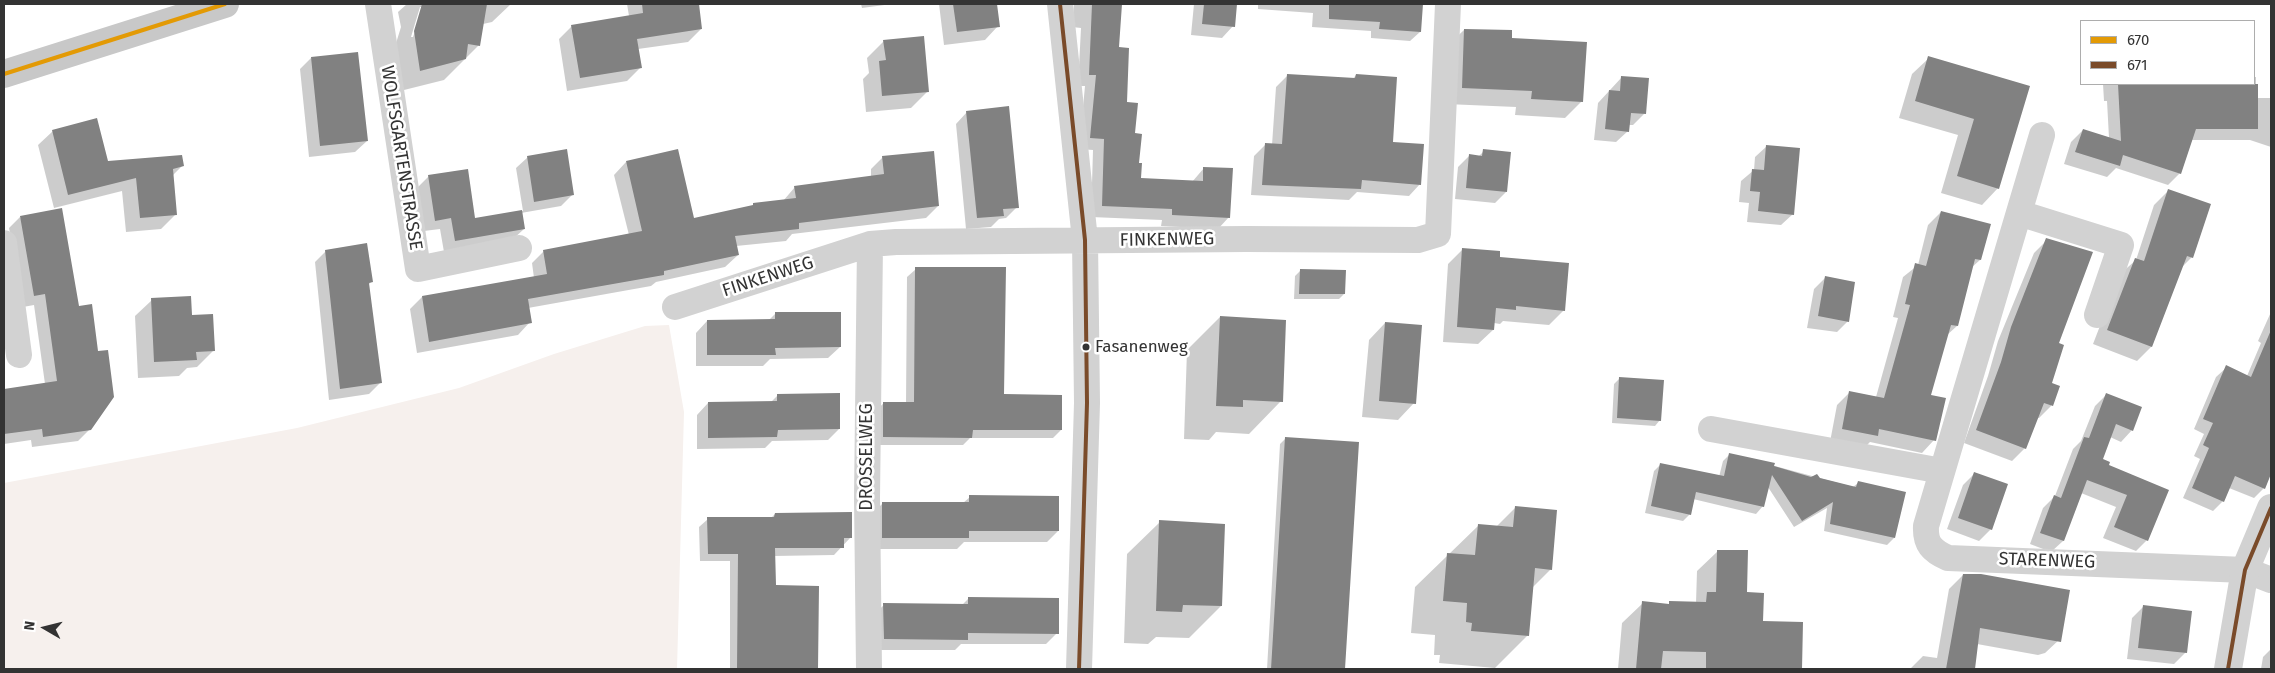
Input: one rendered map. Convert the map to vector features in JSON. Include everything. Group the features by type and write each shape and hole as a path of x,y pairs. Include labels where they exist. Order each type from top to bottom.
{"main road":[{"path":"4,74 225,4"}],"street":[{"name":"WOLFSGARTENSTRASSE","path":"378,4 418,269 519,248"},
{"path":"1060,4 1085,240 1087,403 1079,669"},
{"name":"FINKENWEG","path":"675,307 870,244 906,241 1418,240 1438,234 1448,4"},
{"name":"STARENWEG","path":"2042,135 1926,526 1929,546 1937,553 1948,558 2245,570 2271,580"},
{"path":"2019,213 2121,244 2097,315"},
{"path":"4,243 19,355"},
{"name":"DROSSELWEG","path":"869,669 867,498 870,244"},
{"path":"1711,429 1942,471"},
{"path":"2228,669 2245,570 2271,508"}],"shaded area":[{"path":"669,325 684,412 677,669 4,669 4,483 297,428 459,388 554,354 645,326"}],"building":[{"path":"422,4 487,4 480,46 468,44 466,59 420,71 414,31"},
{"path":"642,4 699,4 702,29 637,39 642,68 580,78 571,25 643,13"},
{"path":"953,4 997,4 1000,27 957,32"},
{"path":"1092,4 1122,4 1119,47 1129,48 1127,102 1138,103 1135,133 1142,134 1139,163 1142,163 1141,178 1203,181 1203,167 1233,168 1230,218 1172,215 1172,209 1102,206 1104,139 1090,138 1096,75 1089,75"},
{"path":"1204,4 1237,4 1235,27 1202,24"},
{"path":"1329,4 1423,4 1421,32 1379,29 1380,22 1329,19"},
{"path":"1464,29 1512,30 1512,38 1587,42 1583,102 1531,99 1532,91 1462,88"},
{"path":"924,36 929,92 882,96 879,61 886,60 883,40"},
{"path":"358,52 368,141 320,146 311,57"},
{"path":"1928,56 2030,86 1999,189 1957,176 1974,119 1915,101"},
{"path":"1287,74 1355,78 1356,74 1397,77 1393,142 1424,144 1421,185 1362,180 1361,189 1262,185 1265,143 1282,144"},
{"path":"1621,76 1649,78 1646,114 1631,113 1629,132 1605,129 1609,90 1620,91"},
{"path":"2258,84 2258,129 2196,129 2181,174 2123,155 2120,166 2075,152 2083,129 2121,141 2118,85"},
{"path":"1009,106 1019,208 1003,209 1004,216 977,218 966,111"},
{"path":"97,118 108,161 182,155 184,166 173,169 177,215 140,218 136,178 68,195 52,130"},
{"path":"1766,145 1800,148 1794,215 1758,211 1760,192 1750,191 1752,169 1764,170"},
{"path":"567,149 574,195 534,202 527,156"},
{"path":"678,149 694,218 753,205 753,203 796,198 794,186 884,174 882,156 934,151 939,206 799,223 799,229 735,236 739,255 664,271 664,275 528,299 532,323 429,342 422,296 547,274 543,250 642,231 626,161"},
{"path":"1483,149 1511,152 1507,192 1466,188 1469,154 1482,156"},
{"path":"468,169 475,218 522,210 525,229 455,241 451,218 435,221 428,175"},
{"path":"2168,189 2211,204 2193,258 2187,256 2152,347 2107,330 2135,258 2144,261"},
{"path":"62,208 79,306 92,304 98,351 108,350 114,397 91,430 43,437 42,429 4,434 4,389 57,381 45,294 34,296 20,216"},
{"path":"1941,211 1991,224 1981,260 1975,259 1958,326 1951,325 1931,395 1946,398 1936,441 1879,429 1878,436 1842,429 1849,391 1884,398 1910,305 1905,304 1915,263 1926,266"},
{"path":"2046,238 2093,252 2059,343 2064,345 2052,383 2060,386 2053,406 2044,403 2026,449 1976,430 2001,362 2011,327"},
{"path":"367,243 373,282 369,283 382,383 340,389 325,250"},
{"path":"1462,248 1500,251 1500,257 1569,263 1565,311 1516,306 1516,310 1496,308 1494,330 1457,327"},
{"path":"915,267 1006,267 1004,394 1062,395 1062,430 973,430 972,438 883,437 883,402 914,402"},
{"path":"1300,269 1346,270 1345,294 1299,294"},
{"path":"1825,276 1855,282 1849,322 1818,316"},
{"path":"191,296 192,315 213,314 215,351 196,352 197,360 154,362 151,298"},
{"path":"775,312 841,312 841,347 775,348 776,355 707,355 707,320 775,319"},
{"path":"1220,316 1286,320 1283,402 1243,400 1243,407 1216,406"},
{"path":"1385,322 1422,325 1416,404 1379,401"},
{"path":"2271,330 2271,474 2265,489 2235,476 2224,502 2192,488 2209,448 2203,445 2213,423 2203,419 2226,365 2251,377"},
{"path":"1619,377 1664,380 1661,421 1617,418"},
{"path":"840,393 840,429 778,430 777,437 708,438 708,402 777,401 777,394"},
{"path":"2106,393 2142,407 2133,431 2116,424 2103,459 2110,462 2109,465 2169,490 2148,541 2114,527 2127,495 2087,480 2064,541 2040,533 2054,495 2061,498 2084,437 2089,438"},
{"path":"1285,437 1359,442 1345,669 1271,669"},
{"path":"1729,453 1775,463 1774,466 1811,477 1817,474 1820,478 1856,487 1858,481 1906,492 1895,538 1830,524 1833,502 1802,521 1772,475 1764,507 1696,492 1691,515 1651,506 1660,463 1724,476"},
{"path":"1974,472 2008,484 1992,530 1958,518"},
{"path":"969,495 1059,496 1059,531 969,531 969,538 882,538 882,502 969,502"},
{"path":"1515,506 1557,510 1552,570 1535,568 1529,636 1471,631 1472,623 1466,622 1467,603 1443,601 1447,553 1475,555 1478,524 1513,527"},
{"path":"852,512 852,538 844,538 844,548 775,548 776,585 819,586 818,669 737,669 738,554 708,554 707,517 774,517 775,513"},
{"path":"1159,520 1225,524 1222,606 1183,605 1182,612 1156,611"},
{"path":"1717,550 1748,550 1747,592 1764,593 1763,621 1803,622 1802,669 1706,669 1706,652 1663,651 1661,669 1636,669 1642,601 1669,604 1669,601 1706,602 1707,592 1716,592"},
{"path":"1963,574 1981,574 2070,590 2061,642 1980,628 1975,669 1946,669"},
{"path":"968,597 1059,598 1059,634 968,633 968,640 884,639 883,603 968,604"},
{"path":"2143,605 2192,611 2187,653 2138,648"}],"transit line":[{"name":"670","path":"4,74 225,4"},
{"name":"671","path":"1060,4 1085,240 1087,403 1079,669"},
{"name":"671","path":"2228,669 2245,570 2271,508"}],"place":[{"name":"Fasanenweg","path":"1086,347"}]}
